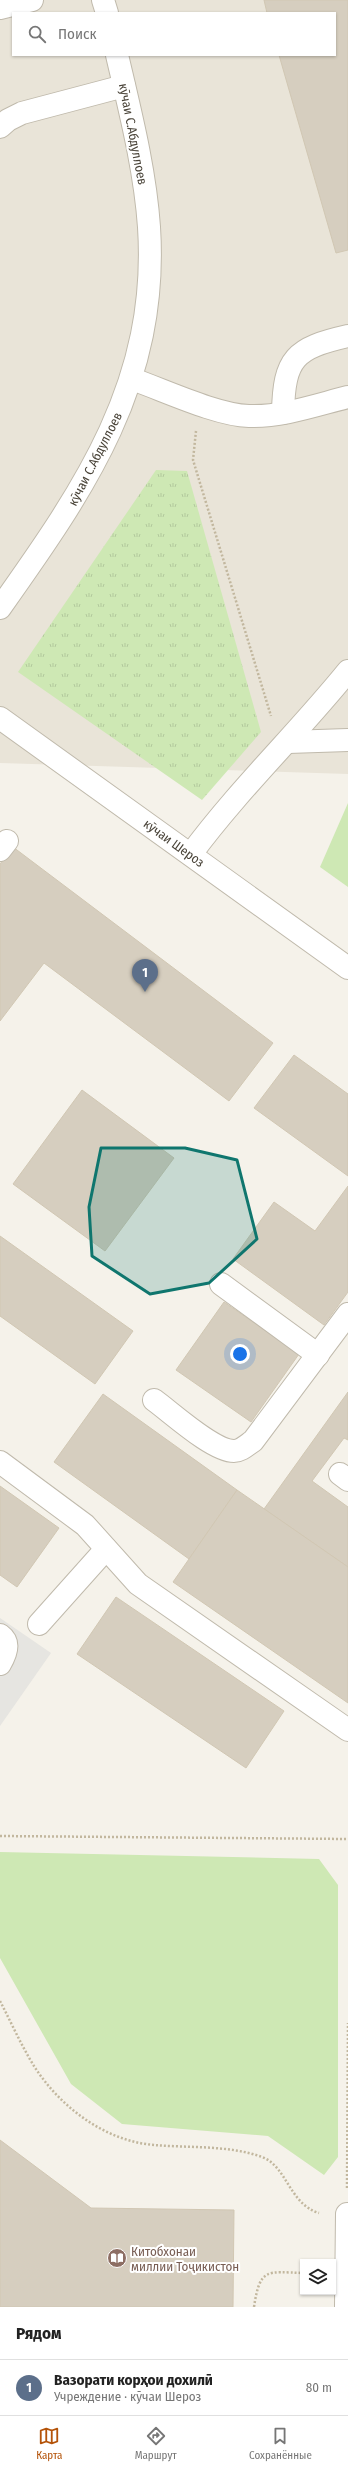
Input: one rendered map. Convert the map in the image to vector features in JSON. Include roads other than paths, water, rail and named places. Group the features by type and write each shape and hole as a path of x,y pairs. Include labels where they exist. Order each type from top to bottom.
{"street":[{"path":"0,8 32,0"},
{"path":"103,0 106,12"},
{"name":"кӯчаи С.Абдуллоев","path":"0,608 70,508 112,431 132,379 146,311 150,256 145,192 117,56"},
{"path":"0,127 8,120 22,113 124,86"},
{"path":"283,413 285,380 291,363 306,349 319,343 348,336"},
{"path":"132,379 204,404 247,416 283,413 348,397"},
{"path":"191,854 222,812 288,742 348,671"},
{"name":"кӯчаи Шероз","path":"0,718 348,968"},
{"path":"288,742 348,740"},
{"path":"221,1284 318,1355"},
{"path":"154,1400 214,1444 226,1450 235,1451 253,1441 348,1314"},
{"path":"0,1462 72,1514 106,1549 122,1569 143,1588 348,1730"},
{"path":"39,1624 106,1549"},
{"path":"0,1635 6,1641 7,1648 0,1664"},
{"path":"346,2307 347,2214"}],"place":[{"name":"Вазорати корҳои дохилӣ","path":"145,992"},
{"name":"Китобхонаи миллии Тоҷикистон","path":"117,2258"}]}
